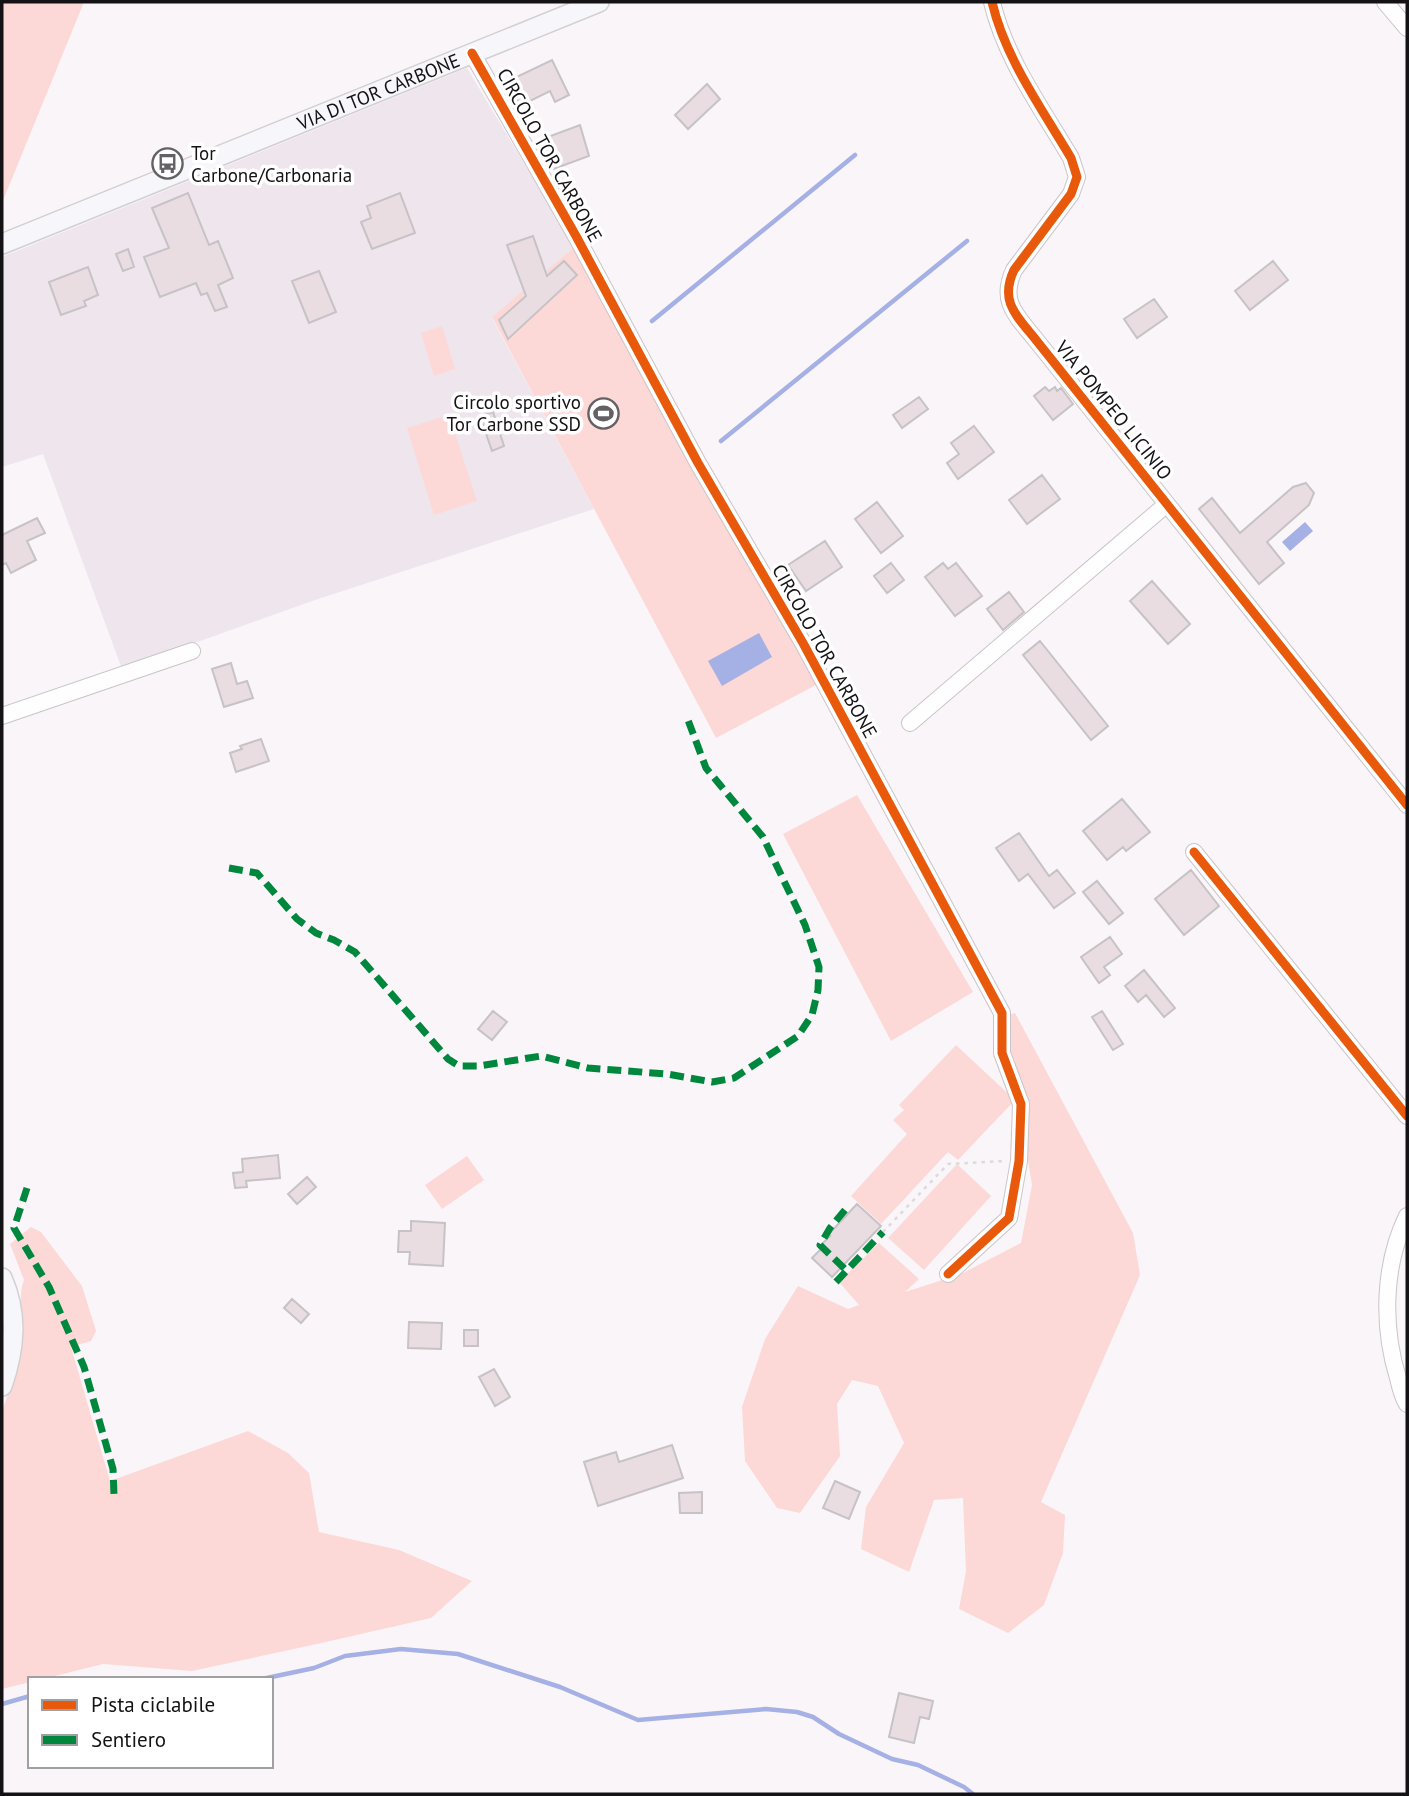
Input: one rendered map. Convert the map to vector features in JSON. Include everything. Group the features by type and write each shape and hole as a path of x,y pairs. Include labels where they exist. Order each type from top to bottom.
{"main road":[{"name":"VIA DI TOR CARBONE","path":"2,244 599,2"},
{"path":"2,1278 11,1300 14,1322 9,1363 2,1386"}],"street":[{"name":"VIA POMPEO LICINIO","path":"992,2 996,20 1011,55 1071,158 1077,177 1071,194 1014,270 1009,281 1009,303 1407,805"},
{"path":"1385,2 1407,28"},
{"name":"CIRCOLO TOR CARBONE","path":"472,53 576,236 698,463 803,643 1002,1013 1002,1053 1021,1104 1019,1161 1009,1218 948,1274"},
{"path":"910,723 1167,504"},
{"path":"2,716 192,651"},
{"path":"1194,852 1407,1116"},
{"path":"1407,1216 1386,1297 1391,1356 1407,1404"}],"path":[{"path":"883,1233 948,1164 1019,1161"}],"shaded area":[{"path":"2,2 84,2 2,203"},
{"path":"467,68 574,247 492,318 594,509 315,600 122,669 43,454 2,467 2,257"},
{"name":"Circolo sportivo Tor Carbone SSD","path":"574,247 816,685 716,738 492,317"},
{"path":"442,326 455,369 434,376 421,333"},
{"path":"449,415 477,501 434,515 407,428"},
{"path":"857,795 973,992 891,1041 783,834"},
{"path":"1015,1013 1133,1233 1140,1275 1041,1502 1065,1515 1063,1553 1044,1605 1008,1633 959,1609 966,1571 963,1498 934,1500 909,1572 861,1549 866,1507 904,1443 878,1386 852,1380 837,1404 840,1456 800,1513 777,1508 745,1461 742,1407 765,1339 798,1286 848,1309 859,1305 839,1282 879,1243 919,1279 905,1292 961,1274 1021,1243 1032,1185 1019,1105 998,1018"},
{"path":"956,1045 1015,1100 958,1160 948,1152 881,1224 851,1196 907,1134 893,1120 904,1110 899,1105"},
{"path":"467,1156 484,1180 442,1209 425,1185"},
{"path":"957,1164 991,1196 924,1270 888,1238"},
{"path":"31,1227 41,1232 82,1286 96,1331 91,1341 71,1347 110,1481 248,1431 288,1453 309,1473 319,1532 399,1550 472,1581 431,1618 192,1671 103,1664 51,1677 28,1677 28,1682 2,1689 2,1411 17,1357 24,1280 10,1244"}],"water":[{"path":"1305,522 1313,531 1290,551 1282,542"},
{"path":"759,633 772,657 722,686 708,661"}],"building":[{"path":"552,60 569,95 555,102 550,91 520,106 508,81"},
{"path":"707,84 720,99 688,129 675,115"},
{"path":"580,125 589,156 551,170 537,141"},
{"path":"188,193 209,245 218,241 233,278 218,285 227,307 215,311 207,293 201,295 196,283 160,297 144,257 169,248 152,208"},
{"path":"400,193 415,233 372,249 361,222 371,218 367,206"},
{"path":"533,236 547,276 564,261 577,275 508,339 499,320 526,296 507,245"},
{"path":"128,249 134,267 123,271 116,254"},
{"path":"1273,261 1288,280 1250,310 1235,291"},
{"path":"88,267 98,295 84,301 86,306 61,315 49,282"},
{"path":"319,271 336,312 309,323 292,281"},
{"path":"1154,299 1167,317 1137,338 1124,319"},
{"path":"1045,387 1049,391 1055,387 1057,391 1061,388 1073,404 1053,420 1034,396"},
{"path":"919,397 928,409 902,428 893,415"},
{"path":"493,412 504,446 492,451 480,416"},
{"path":"974,426 994,452 958,479 947,463 959,454 951,443"},
{"path":"1042,475 1060,499 1027,524 1009,500"},
{"path":"1306,483 1314,493 1309,505 1267,542 1284,563 1259,584 1199,509 1212,498 1240,533 1293,487"},
{"path":"877,502 903,536 881,553 855,519"},
{"path":"37,518 45,533 27,541 36,560 11,573 6,563 2,565 2,535"},
{"path":"825,541 842,567 806,591 788,565"},
{"path":"891,563 904,580 887,593 874,576"},
{"path":"943,563 948,569 956,563 982,596 955,616 925,577"},
{"path":"1152,581 1190,624 1168,644 1130,601"},
{"path":"1009,592 1024,612 1003,630 987,609"},
{"path":"1040,641 1108,726 1091,740 1023,655"},
{"path":"231,663 237,684 247,681 253,698 224,707 212,669"},
{"path":"261,739 269,761 236,772 230,753 242,749 240,746"},
{"path":"1122,799 1150,832 1126,851 1123,847 1107,860 1083,831"},
{"path":"1019,833 1049,876 1057,870 1075,893 1054,908 1028,874 1019,881 996,848"},
{"path":"1191,870 1219,906 1184,935 1155,899"},
{"path":"1097,881 1123,913 1109,924 1083,892"},
{"path":"1110,937 1122,954 1104,967 1110,975 1099,983 1081,957"},
{"path":"1144,970 1175,1008 1164,1017 1146,995 1138,1002 1125,986"},
{"path":"493,1011 507,1022 492,1040 478,1029"},
{"path":"1102,1011 1123,1044 1113,1050 1092,1017"},
{"path":"278,1155 280,1178 246,1181 247,1187 235,1188 233,1173 243,1172 242,1159"},
{"path":"307,1177 316,1187 297,1204 288,1194"},
{"path":"857,1204 881,1226 832,1277 812,1258 823,1247 821,1245 830,1236 828,1235"},
{"path":"411,1221 445,1223 443,1266 409,1264 410,1252 398,1252 399,1231 411,1231"},
{"path":"292,1299 309,1314 301,1323 284,1308"},
{"path":"409,1322 442,1323 441,1349 408,1348"},
{"path":"464,1330 478,1330 478,1346 464,1346"},
{"path":"494,1369 510,1397 495,1406 479,1377"},
{"path":"672,1445 683,1478 598,1506 584,1462 616,1452 619,1462"},
{"path":"835,1481 860,1492 849,1519 823,1508"},
{"path":"702,1492 702,1513 680,1513 679,1493"},
{"path":"899,1693 933,1701 929,1719 920,1717 914,1743 889,1737"}],"waterway":[{"path":"652,321 855,155"},
{"path":"721,441 967,241"},
{"path":"271,1677 314,1668 345,1656 401,1649 458,1654 560,1687 638,1720 766,1709 797,1712 813,1717 839,1734 892,1759 918,1765 973,1794"},
{"path":"2,1704 28,1697"}],"marked path":[{"path":"229,868 257,873 297,919 316,933 355,952 448,1059 459,1066 479,1066 541,1056 588,1068 667,1074 712,1082 734,1078 798,1036 812,1015 818,990 819,967 805,925 763,837 706,768 688,720"},
{"path":"27,1188 14,1228 49,1287 84,1367 113,1469 114,1495"},
{"path":"845,1210 820,1245 847,1271"},
{"path":"836,1282 883,1232"}],"cycle path":[{"path":"992,2 1015,63 1071,158 1077,177 1071,194 1014,270 1008,291 1012,308 1407,805"},
{"path":"472,53 576,236 698,463 803,643 1002,1013 1002,1053 1021,1104 1019,1161 1009,1218 948,1274"},
{"path":"1194,852 1407,1116"}],"place":[{"name":"Tor Carbone/Carbonaria","path":"168,164"},
{"name":"Circolo sportivo Tor Carbone SSD","path":"604,413"}]}
